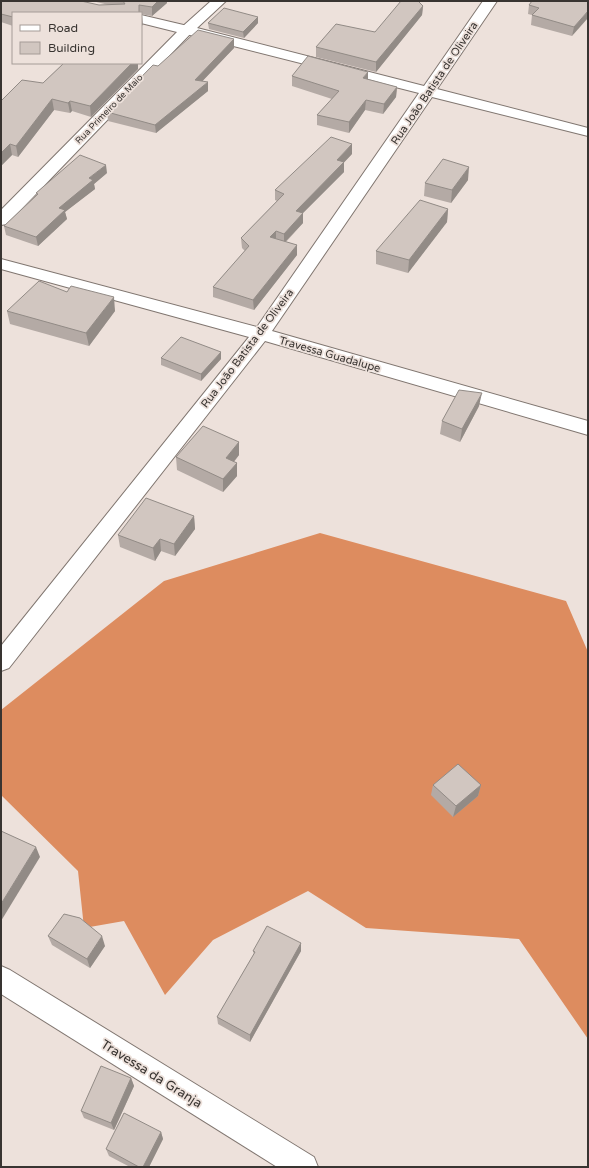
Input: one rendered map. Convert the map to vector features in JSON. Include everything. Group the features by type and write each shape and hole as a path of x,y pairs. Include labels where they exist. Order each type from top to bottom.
{"street":[{"name":"Rua Primeiro de Maio","path":"1,220 187,30 219,1"},
{"name":"Rua João Batista de Oliveira","path":"1,662 261,334 490,1"},
{"path":"142,19 588,132"},
{"name":"Travessa Guadalupe","path":"1,264 261,334 588,428"},
{"name":"Travessa da Granja","path":"1,979 304,1167"}],"shaded area":[{"path":"320,533 566,601 588,652 588,1039 519,939 366,928 308,891 213,940 165,995 124,921 84,928 78,871 1,795 1,710 164,581"}],"building":[{"path":"1,1 81,1 99,5 125,4 123,1 158,1 152,7 139,5 139,12 12,12 12,17 1,14"},
{"path":"401,1 418,1 423,6 376,62 316,47 336,24 375,32"},
{"path":"532,1 588,1 588,11 574,27 532,15 539,8 529,5"},
{"path":"224,8 258,17 243,32 208,23"},
{"path":"198,30 234,39 195,80 208,82 155,125 107,112 153,65 158,66"},
{"path":"308,56 368,72 363,78 397,87 384,104 366,100 349,122 317,115 339,91 292,76"},
{"path":"63,64 131,64 90,106 70,101 68,103 52,99 16,146 10,144 1,153 1,101 22,80 43,83"},
{"path":"331,137 352,144 337,160 344,162 296,211 303,213 284,234 276,231 270,237 297,245 253,300 213,287 249,246 241,238 284,194 275,190"},
{"path":"80,155 106,165 89,178 93,180 59,208 65,210 36,237 4,226 38,194 36,193"},
{"path":"443,159 469,167 452,190 425,183"},
{"path":"420,200 448,209 409,260 376,251"},
{"path":"39,281 67,292 71,286 114,297 86,333 7,311"},
{"path":"181,337 221,352 201,374 161,358"},
{"path":"459,390 482,393 462,429 442,421"},
{"path":"203,426 239,442 226,458 237,463 223,479 176,457"},
{"path":"146,498 194,516 174,544 160,539 153,548 118,535"},
{"path":"458,764 481,785 456,806 433,785"},
{"path":"1,831 36,847 1,904"},
{"path":"64,914 80,918 102,936 87,959 48,936"},
{"path":"267,926 301,943 250,1035 217,1017 255,952 253,951"},
{"path":"101,1066 131,1078 111,1123 81,1111"},
{"path":"124,1113 161,1132 143,1167 139,1167 106,1149"}]}
